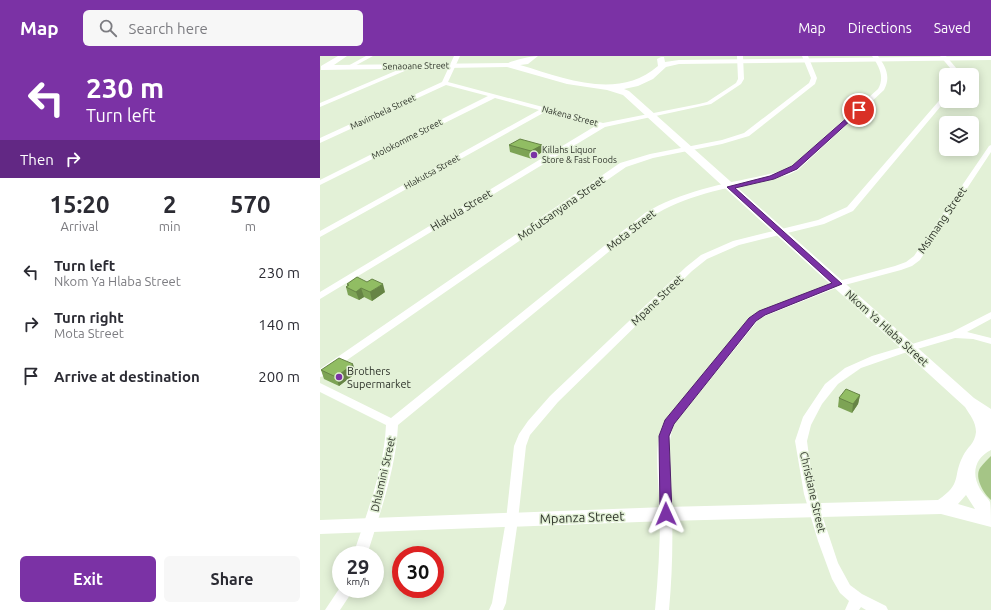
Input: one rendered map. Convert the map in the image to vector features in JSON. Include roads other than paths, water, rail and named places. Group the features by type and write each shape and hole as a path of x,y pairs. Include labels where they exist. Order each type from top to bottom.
{"street":[{"path":"322,69 343,56"},
{"path":"348,67 370,56"},
{"path":"446,83 457,56"},
{"path":"525,65 534,56"},
{"path":"944,57 954,68"},
{"path":"629,89 651,77 659,70 660,60 679,62 806,58 991,58"},
{"name":"Mofutsanyana Street","path":"320,374 623,165 651,156 742,137 813,82 813,73 806,58"},
{"name":"Mota Street","path":"392,423 648,215 666,204 686,196 785,173 794,168 870,101 885,84 884,73 876,58"},
{"name":"Nakena Street","path":"446,83 603,125 652,117 709,103 738,84 741,79 740,59"},
{"name":"Senaoane Street","path":"322,69 348,67 525,65 537,73 577,84 596,88 610,88"},
{"path":"320,105 412,66"},
{"name":"Mavimbela Street","path":"320,141 446,83"},
{"name":"Nkom Ya Hlaba Street","path":"610,88 620,90 629,89 652,117 969,402 991,417"},
{"name":"Molokomme Street","path":"320,183 494,96"},
{"name":"Mpane Street","path":"496,610 499,603 512,520 520,446 532,424 543,410 689,269 704,257 736,243 821,222 850,209 939,104"},
{"name":"Hlakutsa Street","path":"320,234 545,110"},
{"name":"Hlakula Street","path":"320,296 580,137 603,125"},
{"name":"Msimang Street","path":"662,610 665,586 666,514 664,436 669,423 753,319 762,313 838,284 910,264 917,258 991,147"},
{"path":"955,335 991,315"},
{"name":"Christiane Street","path":"881,610 855,604 834,572 815,510 801,441 807,421 815,407 836,380 847,372 909,348 955,335 976,337 991,341"},
{"name":"Dhlamini Street","path":"320,387 392,423 391,448 363,546"},
{"name":"Nkom Ya Hlaba Street","path":"969,402 982,421 985,446"},
{"path":"941,507 954,498 962,487 966,477 966,467 970,458 985,446"},
{"path":"966,477 975,497 991,514"},
{"name":"Mpanza Street","path":"320,527 666,514 941,507 991,520"},
{"path":"332,610 341,598"}],"place":[{"name":"Killahs Liquor Store & Fast Foods","path":"534,155"},
{"name":"Brothers Supermarket","path":"339,377"}]}
